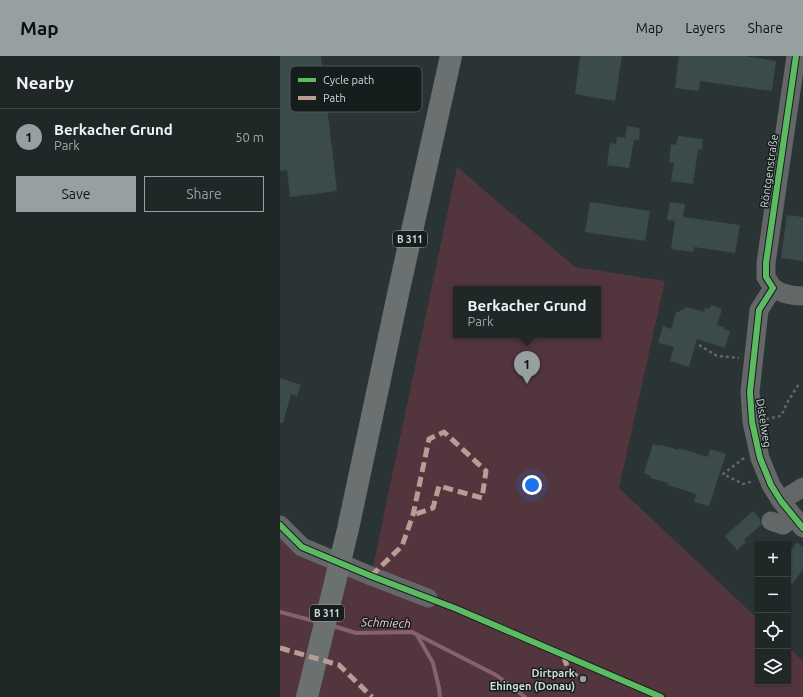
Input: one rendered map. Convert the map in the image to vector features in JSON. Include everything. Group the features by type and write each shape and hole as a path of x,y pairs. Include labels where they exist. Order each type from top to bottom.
{"main road":[{"name":"B 311","path":"307,697 348,529 451,56"}],"street":[{"name":"Röntgenstraße","path":"773,288 766,276 766,263 796,56"},
{"path":"773,288 781,293 803,296"},
{"name":"Distelweg","path":"773,288 759,310 750,392 752,422 757,448 767,476 781,501 798,523"},
{"path":"781,501 803,487"},
{"path":"770,521 783,525 798,523"},
{"path":"280,525 302,547 428,598"}],"path":[{"path":"699,344 717,356 744,358"},
{"path":"752,422 781,416 788,401 799,384"},
{"path":"757,448 723,474 743,484 767,476"}],"shaded area":[{"path":"457,167 575,267 665,281 619,488 755,616 755,685 791,685 791,650 803,661 803,697 280,697 280,525 371,576"}],"building":[{"path":"280,56 321,56 322,66 290,66 290,112 328,112 337,191 290,197 287,170 280,171"},
{"path":"580,56 622,56 615,101 575,94"},
{"path":"679,56 745,56 776,61 772,91 700,81 699,91 675,88"},
{"path":"627,126 640,128 639,140 625,138"},
{"path":"678,136 703,139 702,150 698,149 693,184 671,181 674,163 669,162 671,144 676,145"},
{"path":"617,137 634,139 629,168 607,165 610,143 616,144"},
{"path":"590,202 650,211 645,241 585,232"},
{"path":"670,202 685,204 683,217 740,225 735,253 694,247 693,252 671,249 675,221 667,220"},
{"path":"787,215 803,217 803,261 781,258"},
{"path":"711,305 722,309 717,325 730,331 725,348 697,339 689,367 670,361 674,347 658,343 663,326 671,329 676,313 687,307 704,312 705,308 710,309"},
{"path":"280,378 301,385 297,396 291,394 283,423 280,423"},
{"path":"653,444 679,450 679,448 708,457 710,449 726,454 709,506 694,502 696,494 668,485 668,483 651,478 651,476 644,473"},
{"path":"753,511 760,519 761,525 744,540 746,542 737,550 725,536"},
{"path":"797,542 803,547 803,569 791,586 791,577 791,551"}],"waterway":[{"name":"Schmiech","path":"280,612 318,622"},
{"name":"Schmiech","path":"330,625 356,633 412,632 496,675 525,697"},
{"path":"417,635 433,663 440,697"}],"marked path":[{"path":"371,576 402,546 413,515 429,439 444,432 486,471 482,498 439,486 433,508 413,515"},
{"path":"280,648 339,665 372,697"},
{"path":"564,656 566,664 570,670 581,680"}],"cycle path":[{"path":"796,56 766,263 766,277 773,288 759,310 750,392 752,422 760,458 771,485 781,501 803,528"},
{"path":"280,525 302,547 371,576 457,609 661,697"}],"place":[{"name":"Berkacher Grund","path":"527,384"},
{"name":"Dirtpark Ehingen (Donau)","path":"583,679"}]}
